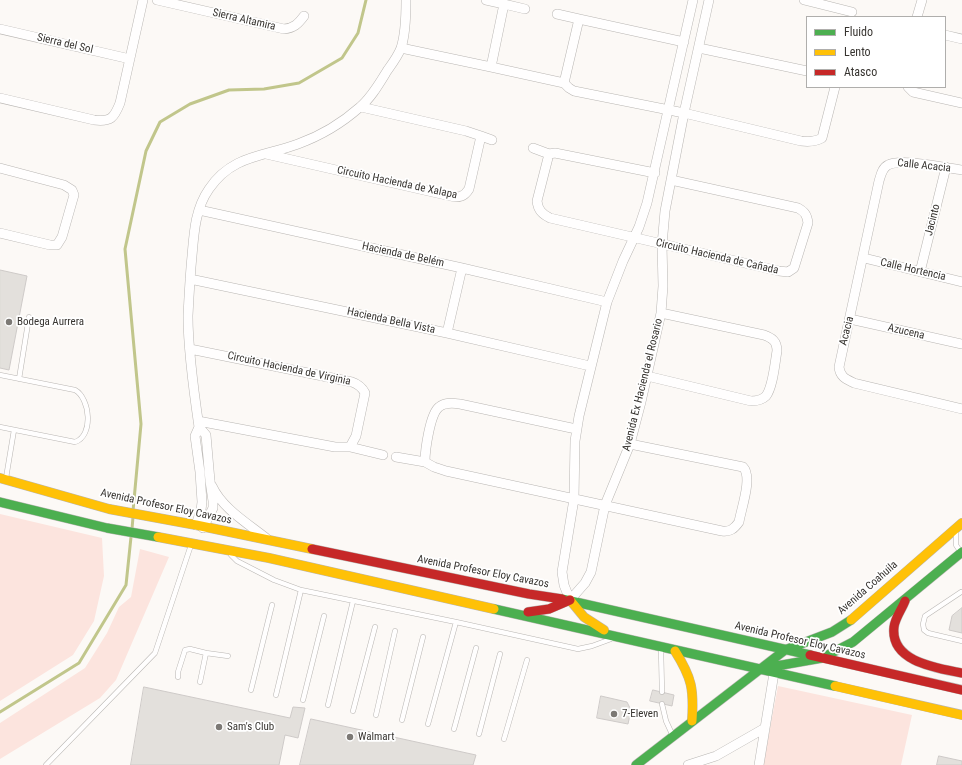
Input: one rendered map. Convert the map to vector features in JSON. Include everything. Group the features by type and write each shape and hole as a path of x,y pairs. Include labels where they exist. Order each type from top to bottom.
{"main road":[{"name":"Avenida Profesor Eloy Cavazos","path":"3,479 109,509 200,526 529,594 570,600 962,690"},
{"path":"0,502 107,528 269,558 619,636 675,651 962,715"},
{"name":"Avenida Coahuila","path":"636,765 784,650 822,642 832,632 851,620 900,576 942,543 959,526"},
{"name":"Avenida Coahuila","path":"760,669 822,658 840,650 853,642 915,592 960,551"},
{"path":"900,576 914,578 917,586 915,592"},
{"path":"907,598 894,626 893,635 896,644 909,658 931,666 962,674"},
{"path":"510,612 544,610 558,606 570,600 584,617 601,628 619,636"},
{"path":"822,642 826,650 840,650"},
{"path":"675,651 687,670 694,689 692,721"},
{"path":"914,679 962,674"}],"street":[{"path":"0,98 94,120 112,119 117,111 144,0"},
{"name":"Sierra Altamira","path":"157,0 284,29 295,26 304,16"},
{"path":"200,526 202,502 201,479 195,436 198,424 188,316 195,229 199,210 208,190 224,172 243,161 315,137 344,120 360,107 379,84 401,48 406,0"},
{"path":"486,0 525,9"},
{"path":"570,600 564,585 562,572 574,499 576,429 590,366 607,302 647,203 693,0"},
{"name":"Avenida Ex Hacienda el Rosario","path":"570,600 591,572 605,505 630,444 647,376 661,313 663,286 662,245 664,211 709,0"},
{"path":"804,0 852,12"},
{"path":"917,16 922,0"},
{"path":"491,67 504,4"},
{"path":"557,14 684,42"},
{"path":"564,83 579,19"},
{"name":"Sierra del Sol","path":"0,29 130,59"},
{"path":"946,35 962,39"},
{"path":"401,48 564,83 574,91 684,113 801,141 811,142 822,138 835,88"},
{"path":"699,48 806,71"},
{"path":"909,88 913,92 962,103"},
{"path":"360,107 466,131 492,140"},
{"name":"Circuito Hacienda de Xalapa","path":"264,153 456,197 462,197 470,189 481,136"},
{"path":"533,148 549,154 555,152 655,173"},
{"name":"Circuito Hacienda de Cañada","path":"549,154 537,201 540,211 550,218 779,272 788,272 794,268 808,223 806,214 798,208 670,180"},
{"name":"Calle Acacia","path":"887,165 898,162 962,170"},
{"name":"Acacia","path":"887,165 884,168 879,181 864,258 839,367 841,375 844,378 854,382 962,409"},
{"name":"Jacinto","path":"920,272 946,167"},
{"path":"0,168 67,186 72,190 74,198 62,237 58,244 53,246 0,232"},
{"name":"Hacienda de Belém","path":"199,210 462,268 607,302"},
{"name":"Calle Hortencia","path":"864,258 962,282"},
{"path":"447,333 462,268"},
{"name":"Hacienda Bella Vista","path":"190,278 447,333 590,366"},
{"path":"647,376 751,400 762,399 767,395 771,385 777,351 777,345 774,340 764,335 661,313"},
{"name":"Azucena","path":"850,319 962,344"},
{"name":"Circuito Hacienda de Virginia","path":"190,349 358,384 363,389 365,397 356,436 350,447"},
{"path":"425,462 433,417 438,408 443,404 460,404 576,429"},
{"path":"198,424 335,447 350,447 383,454"},
{"path":"198,424 206,435 213,501 213,508 200,526"},
{"path":"396,457 425,462 434,468 446,471 574,499 727,532 732,530 738,522 748,478 743,467 630,444"},
{"path":"210,481 214,490 225,504 241,519 268,540"},
{"path":"759,765 774,673"},
{"path":"688,765 716,756 766,728"}],"lane":[{"path":"19,379 29,317"},
{"path":"0,375 72,389 82,396 88,415 88,423 81,438 75,442 0,427"},
{"path":"3,479 14,430"},
{"path":"959,526 960,551"},
{"path":"46,765 155,653 191,544"},
{"path":"950,544 960,551"},
{"path":"226,550 237,561 274,580 301,590 578,649 592,646 619,636"},
{"path":"276,695 301,590"},
{"path":"961,592 925,616 923,624 924,630 928,633 962,642"},
{"path":"328,706 353,601"},
{"path":"251,690 272,605"},
{"path":"302,700 324,616"},
{"path":"428,724 456,622"},
{"path":"353,711 375,627"},
{"path":"376,715 395,632"},
{"path":"402,720 422,637"},
{"path":"661,647 662,692"},
{"path":"178,677 184,650 190,648 206,653 228,656"},
{"path":"454,729 476,648"},
{"path":"200,682 206,653"},
{"path":"479,734 500,654"},
{"path":"504,739 527,660"},
{"path":"662,704 666,721 673,736"}],"shaded area":[{"path":"0,514 102,538 104,576 94,621 73,655 0,701"},
{"path":"140,549 169,557 116,680 100,698 0,759 0,723 85,668 107,633 119,607 131,597"},
{"path":"778,686 912,715 901,765 763,765"}],"building":[{"name":"Bodega Aurrera","path":"0,270 27,276 9,370 0,368"},
{"path":"962,608 962,633 949,630 952,616"},
{"name":"Sam's Club","path":"144,687 290,718 293,707 305,708 298,738 285,735 279,765 131,765"},
{"path":"653,690 674,695 672,706 650,701"},
{"name":"7-Eleven","path":"601,696 627,702 631,710 628,724 597,718"},
{"name":"Walmart","path":"311,719 476,755 473,765 300,765"},
{"path":"939,756 962,761 962,765 937,765"}],"waterway":[{"path":"133,511 141,424 125,249 146,151 160,122 190,104 229,90 264,89 299,83 342,58 358,33 366,0"},
{"path":"132,529 133,517"},
{"path":"0,712 79,663 126,585 131,537"}],"traffic: fast":[{"path":"0,502 107,528 158,537"},
{"path":"765,668 822,658 853,642 962,552"},
{"path":"562,599 810,655"},
{"path":"494,609 835,686"},
{"path":"636,765 785,650 832,632 851,620"}],"traffic: slow":[{"path":"0,478 109,509 312,549"},
{"path":"851,620 962,523"},
{"path":"158,537 269,558 494,609"},
{"path":"570,600 584,617 604,630"},
{"path":"675,651 691,684 693,700 692,721"},
{"path":"835,686 962,715"}],"traffic: jam":[{"path":"312,549 529,594 562,599"},
{"path":"528,612 549,609 570,600"},
{"path":"905,601 894,627 895,639 899,648 907,656 917,661 940,669 962,673"},
{"path":"810,655 962,690"}],"place":[{"name":"Bodega Aurrera","path":"9,322"},
{"name":"7-Eleven","path":"614,714"},
{"name":"Sam's Club","path":"219,727"},
{"name":"Walmart","path":"350,737"}]}
